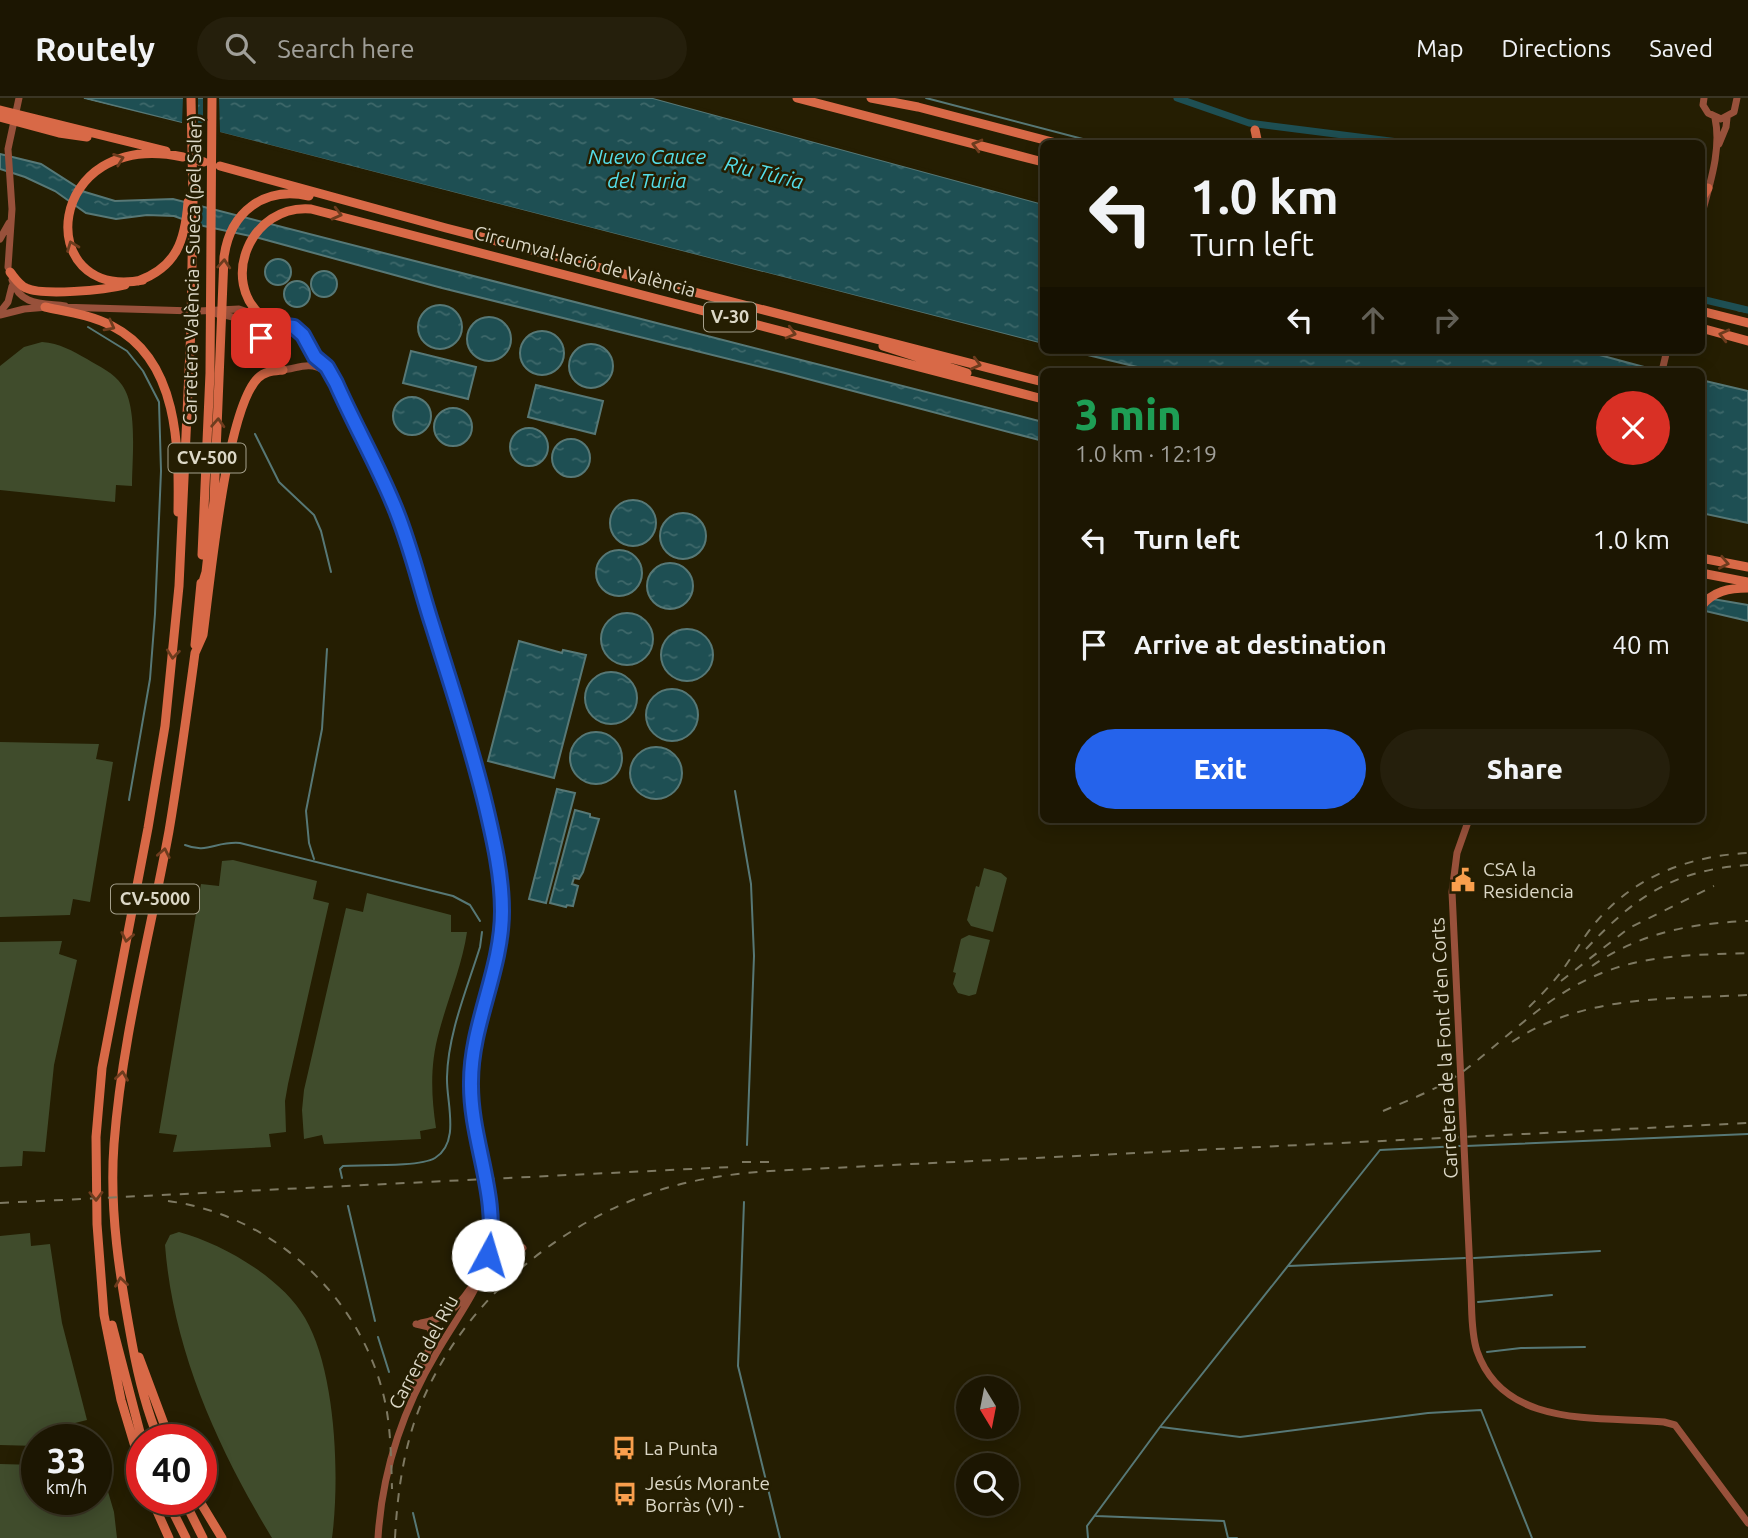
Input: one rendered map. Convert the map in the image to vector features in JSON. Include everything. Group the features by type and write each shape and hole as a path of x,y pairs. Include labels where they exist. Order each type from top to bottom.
{"highway":[{"name":"Carretera València - Sueca (pel Saler)","path":"165,726 180,586 191,328 188,235 191,98"},
{"name":"Carretera València - Sueca (pel Saler)","path":"195,653 206,494 211,327 212,98"},
{"path":"797,98 1040,161"},
{"path":"862,98 1040,145"},
{"path":"871,98 918,107 1045,140"},
{"path":"0,110 180,156 141,154 105,164 84,182 69,209 67,229 70,244 85,267 98,276 116,281 143,280"},
{"path":"0,117 59,133 140,144"},
{"name":"Circumval·lació de València","path":"220,166 446,228 1040,381"},
{"path":"1705,193 1708,188"},
{"path":"201,588 206,572 214,501 224,257 229,236 239,218 248,209 272,196 300,194 426,227 446,228"},
{"name":"Circumval·lació de València","path":"263,317 251,305 245,288 244,264 250,241 262,224 271,217 295,209 330,212 1040,398"},
{"path":"10,273 23,286 36,290 99,289 129,285 159,270 172,258 188,235"},
{"path":"45,307 84,315 115,327 151,360 163,382 171,407 177,449 180,586"},
{"path":"1705,312 1748,323"},
{"path":"1705,329 1748,341"},
{"path":"839,331 968,373 1040,392"},
{"path":"195,653 203,635 225,479 239,416 256,379 266,373 283,370"},
{"path":"1705,559 1748,567"},
{"path":"1705,574 1748,582"},
{"path":"1705,601 1724,590 1748,588"},
{"name":"CV-5000","path":"153,1424 142,1391 121,1282 114,1217 113,1168 122,1073 169,831 195,653"},
{"name":"CV-5000","path":"137,1424 109,1314 97,1229 96,1169 102,1068 165,726"},
{"path":"97,1229 104,1315 128,1424"},
{"path":"133,1346 164,1424"},
{"path":"159,1515 169,1538"},
{"path":"174,1515 186,1538"},
{"path":"192,1515 203,1538"},
{"path":"208,1515 222,1538"}],"street":[{"path":"0,313 11,295 8,149 19,98"},
{"path":"1704,98 1705,109 1715,118 1718,131 1705,200"},
{"path":"1715,118 1727,118 1734,112 1737,98"},
{"path":"1716,151 1727,118"},
{"path":"0,239 11,219"},
{"path":"0,257 10,273 16,291 24,298 72,307"},
{"path":"0,313 45,307 72,307 199,311 227,315 245,322 256,331 261,355 267,364 283,370 313,365 333,377"},
{"path":"199,311 233,308 294,327 305,340 304,356 294,367"},
{"path":"260,344 267,330 282,324"},
{"name":"Carrera del Riu","path":"305,340 315,357 327,367 333,377 401,522 468,736 501,889 502,929 495,972 476,1040 470,1084 491,1208 491,1240 485,1265 471,1296 426,1370 396,1439 386,1475 378,1538"},
{"name":"Carretera de la Font d'en Corts","path":"1468,823 1454,867 1452,903 1477,1350 1488,1372 1503,1391 1527,1406 1552,1414 1675,1425 1748,1523"},
{"path":"491,1208 501,1249 511,1254 523,1248"},
{"path":"410,1403 416,1378 434,1337 429,1327 416,1324 440,1318 454,1309 485,1265"}],"green space":[{"path":"42,342 66,348 102,368 119,381 127,395 133,434 132,486 116,485 115,502 0,490 0,366 24,347"},
{"path":"0,742 99,744 96,759 113,762 90,902 73,899 70,915 0,917"},
{"path":"233,860 317,881 313,899 329,903 288,1084 285,1101 286,1132 269,1134 271,1147 173,1152 177,1135 159,1133 201,884 219,886 222,861"},
{"path":"984,868 1001,873 1007,878 993,932 971,926 967,920"},
{"path":"367,893 451,915 451,932 467,932 434,1056 432,1092 436,1128 420,1131 421,1139 324,1144 322,1135 304,1139 304,1090 346,908 363,912"},
{"path":"969,935 990,940 976,994 969,996 958,993 953,984 956,973 953,972 961,939"},
{"path":"62,941 59,954 77,960 54,1065 45,1152 23,1151 22,1166 0,1167 0,942"},
{"path":"179,1232 196,1238 250,1264 282,1289 305,1318 323,1366 333,1425 336,1486 332,1538 272,1538 252,1504 217,1434 217,1424 213,1424 188,1360 170,1284 165,1245 170,1235"},
{"path":"30,1233 31,1246 50,1244 62,1323 87,1420 71,1424 21,1424 21,1446 0,1445 0,1236"},
{"path":"0,1464 21,1465 21,1515 112,1515 112,1505 117,1538 0,1538"}],"water":[{"name":"Nuevo Cauce del Turia","path":"84,98 653,98 1040,203 1040,343"},
{"path":"0,154 41,164 85,192 115,201 173,199 1040,421 1040,440 785,373 442,288 259,238 199,225 174,216 147,215 116,219 86,213 55,191 0,169"},
{"path":"278,259 287,263 291,272 287,281 278,285 269,281 265,272 269,263"},
{"path":"324,271 333,275 337,284 333,293 324,297 315,293 311,284 315,275"},
{"path":"297,281 306,285 310,294 306,303 297,307 288,303 284,294 288,285"},
{"path":"440,305 455,312 462,327 455,342 440,349 425,342 418,327 425,312"},
{"path":"489,317 504,324 511,339 504,354 489,361 474,354 467,339 474,324"},
{"path":"542,331 557,338 564,353 557,368 542,375 527,368 520,353 527,338"},
{"path":"591,344 606,351 613,366 606,381 591,388 576,381 569,366 576,351"},
{"path":"411,351 476,367 468,399 403,383"},
{"path":"1084,354 1596,354 1648,368 1142,368"},
{"path":"1705,381 1748,391 1748,523 1705,514"},
{"path":"536,385 603,401 595,434 528,417"},
{"path":"412,397 426,402 431,416 426,430 412,435 398,430 393,416 398,402"},
{"path":"453,408 467,413 472,427 467,441 453,446 439,441 434,427 439,413"},
{"path":"529,428 543,433 548,447 543,461 529,466 515,461 510,447 515,433"},
{"path":"571,439 585,444 590,458 585,472 571,477 557,472 552,458 557,444"},
{"path":"633,500 649,507 656,523 649,539 633,546 617,539 610,523 617,507"},
{"path":"683,513 699,520 706,536 699,552 683,559 667,552 660,536 667,520"},
{"path":"619,550 635,557 642,573 635,589 619,596 603,589 596,573 603,557"},
{"path":"670,563 686,570 693,586 686,602 670,609 654,602 647,586 654,570"},
{"path":"1705,598 1748,605 1748,621 1705,611"},
{"path":"627,613 637,615 645,621 651,629 651,649 645,657 637,663 627,665 617,663 609,657 603,649 601,639 603,629 609,621 617,615"},
{"path":"687,629 697,631 705,637 711,645 711,665 705,673 697,679 687,681 677,679 669,673 663,665 661,655 663,645 669,637 677,631"},
{"path":"519,641 562,653 563,650 586,655 554,778 488,761"},
{"path":"611,672 621,674 629,680 635,688 635,708 629,716 621,722 611,724 601,722 593,716 587,708 585,698 587,688 593,680 601,674"},
{"path":"672,689 682,691 690,697 696,705 696,725 690,733 682,739 672,741 662,739 654,733 648,725 646,715 648,705 654,697 662,691"},
{"path":"596,732 606,734 614,740 620,748 620,768 614,776 606,782 596,784 586,782 578,776 572,768 570,758 572,748 578,740 586,734"},
{"path":"656,747 666,749 674,755 680,763 680,783 674,791 666,797 656,799 646,797 638,791 632,783 630,773 632,763 638,755 646,749"},
{"path":"557,789 575,793 546,903 529,899"},
{"path":"575,810 599,819 583,872 579,879 574,878 572,884 578,886 573,906 566,907 550,903"}],"pier":[{"path":"80,98 182,123 183,98 198,98 198,127 203,128 203,98 219,98 220,132 1040,343 1040,347 83,101"},
{"path":"653,98 666,98 1040,199 1040,203"}],"waterway":[{"path":"926,98 1087,140"},
{"path":"1177,98 1249,123 1383,140"},
{"path":"1705,300 1748,310"},
{"path":"1737,310 1748,312"},
{"path":"88,327 127,351 143,371 159,402 161,471 155,614 150,679 129,800"},
{"path":"255,434 279,482 314,515 321,531 331,572"},
{"path":"314,859 309,843 306,811 322,729 327,649"},
{"path":"735,791 751,884 754,956 747,1145"},
{"path":"185,845 206,848 240,843 453,896 470,905 480,921"},
{"path":"342,1178 340,1169 343,1166 417,1163 435,1158 443,1151 450,1132 447,1077 451,1044 482,932"},
{"path":"1466,1146 1748,1134"},
{"path":"1088,1538 1087,1526 1160,1427 1380,1150 1460,1146"},
{"path":"744,1202 738,1366 780,1538"},
{"path":"348,1206 375,1321"},
{"path":"1474,1258 1600,1251"},
{"path":"1289,1266 1465,1258"},
{"path":"1478,1302 1552,1295"},
{"path":"378,1337 389,1372"},
{"path":"1487,1352 1521,1348 1585,1347"},
{"path":"1161,1427 1240,1437 1428,1413 1481,1410 1532,1538"},
{"path":"413,1513 419,1538"},
{"path":"1096,1516 1224,1521 1228,1538 1237,1538"}],"railway":[{"path":"1529,1007 1559,974 1596,922 1628,892 1665,871 1684,864 1748,853"},
{"path":"1586,949 1622,914 1658,889 1698,873 1748,865"},
{"path":"1561,981 1629,928 1714,886"},
{"path":"1592,966 1628,945 1667,932 1707,924 1748,921"},
{"path":"1383,1111 1426,1093 1456,1076 1533,1014 1569,989 1589,979 1644,961 1678,956 1748,953"},
{"path":"1512,1042 1567,1015 1626,1002 1748,995"},
{"path":"395,1538 401,1480 414,1423 430,1385 450,1349 474,1316 533,1258 567,1234 603,1214 656,1191 704,1179 770,1171 1748,1123"},
{"path":"742,1162 769,1162"},
{"path":"0,1203 731,1167"},
{"path":"168,1201 206,1209 241,1223 274,1242 304,1265 331,1292 353,1323 371,1357 383,1393 389,1429 392,1489"}],"place":[{"name":"CSA la Residencia","path":"1463,880"},
{"name":"La Punta","path":"624,1448"},
{"name":"Jesús Morante Borràs (VI) -","path":"625,1494"}],"route":[{"path":"261,338 267,330 277,325 288,324 299,330 315,357 327,367 336,383 401,522 478,773 496,856 502,908 502,929 495,972 476,1040 470,1084 491,1208 488,1255"}],"water label":[{"name":"Riu Túria","path":"764,173"}]}
